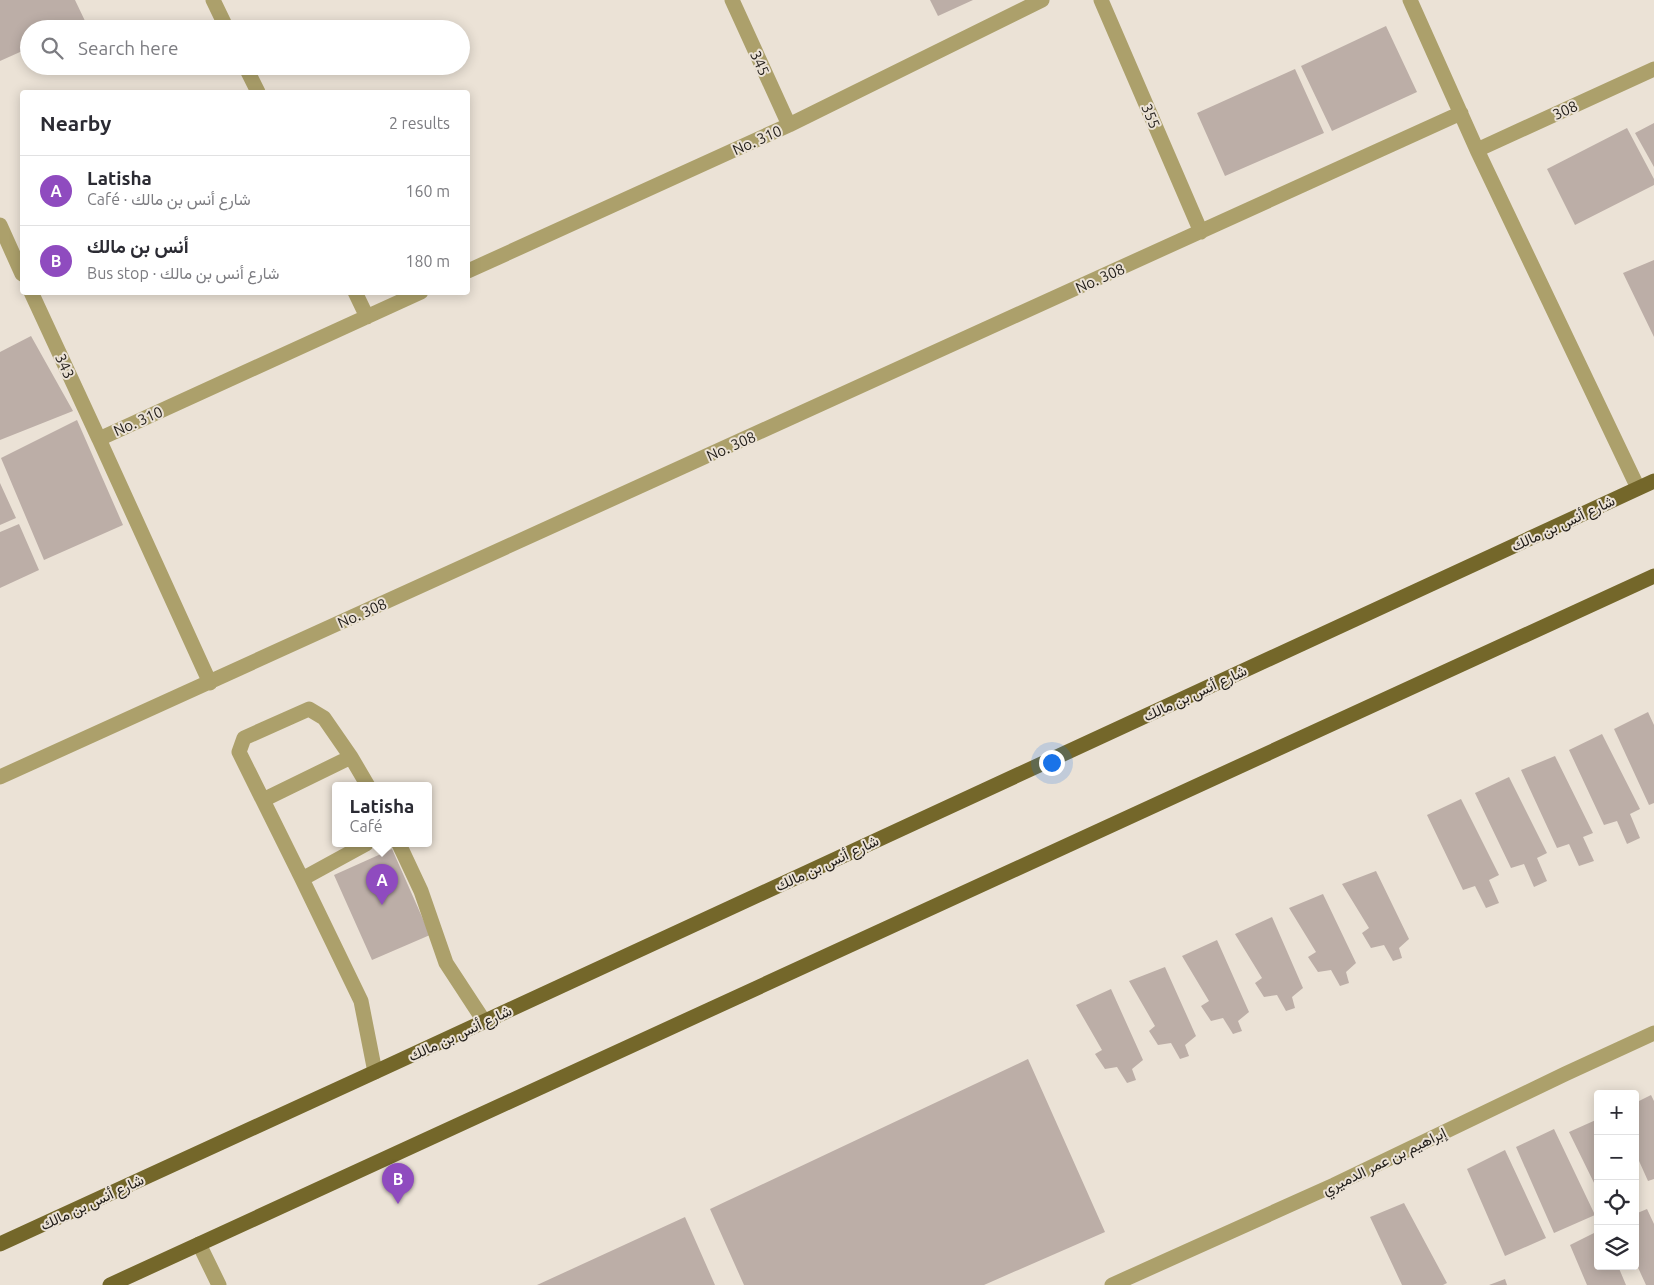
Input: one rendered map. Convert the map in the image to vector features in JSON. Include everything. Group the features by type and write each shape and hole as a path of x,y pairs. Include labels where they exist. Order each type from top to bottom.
{"main road":[{"name":"شارع أنس بن مالك","path":"0,1244 1654,481"},
{"path":"110,1285 1654,576"}],"street":[{"path":"213,0 223,20"},
{"name":"345","path":"732,0 789,125"},
{"name":"No. 310","path":"470,271 789,125 1042,0"},
{"name":"355","path":"1100,0 1201,232"},
{"path":"1410,0 1476,150 1638,488"},
{"name":"308","path":"1476,150 1654,69"},
{"path":"250,75 257,90"},
{"name":"No. 308","path":"0,777 1461,114"},
{"path":"0,226 20,270"},
{"name":"343","path":"32,295 99,439"},
{"path":"356,295 367,317"},
{"name":"No. 310","path":"210,683 99,439 415,295"},
{"path":"366,782 324,718 309,709 244,738 238,752 361,1001 375,1072"},
{"path":"263,800 351,757"},
{"path":"302,879 361,847"},
{"path":"400,847 421,891 446,963 484,1021"},
{"name":"إبراهيم بن عمر الدميري","path":"1112,1285 1334,1185 1654,1033"},
{"path":"199,1244 219,1285"}],"building":[{"path":"0,0 75,0 85,20 20,20 20,52 0,61"},
{"path":"930,0 973,0 938,16"},
{"path":"1386,26 1417,92 1332,131 1301,66"},
{"path":"1295,69 1324,133 1225,176 1197,113"},
{"path":"1654,123 1654,167 1635,133"},
{"path":"1627,128 1654,179 1654,185 1575,225 1547,169"},
{"path":"1654,260 1654,337 1623,273"},
{"path":"31,336 73,411 0,440 0,352"},
{"path":"77,420 123,525 44,560 1,458"},
{"path":"0,483 16,518 0,525"},
{"path":"19,524 39,570 0,588 0,532"},
{"path":"1648,712 1654,725 1654,803 1649,805 1614,729"},
{"path":"1602,734 1640,809 1630,814 1640,838 1627,844 1617,821 1604,825 1569,750"},
{"path":"1555,756 1593,833 1583,837 1594,861 1579,866 1569,844 1557,848 1521,770"},
{"path":"1509,777 1547,853 1537,858 1547,881 1534,887 1524,864 1511,868 1475,793"},
{"path":"1461,799 1499,875 1489,880 1499,903 1486,908 1475,886 1463,890 1427,815"},
{"path":"392,849 430,935 372,960 334,875"},
{"path":"1376,871 1409,939 1399,948 1402,958 1393,961 1384,945 1371,948 1362,933 1369,928 1342,884"},
{"path":"1323,894 1356,963 1346,972 1349,983 1340,986 1331,970 1318,972 1308,957 1316,952 1289,908"},
{"path":"1272,917 1303,988 1292,997 1295,1008 1286,1011 1277,995 1264,997 1255,983 1262,978 1235,934"},
{"path":"1217,940 1249,1012 1238,1021 1242,1031 1233,1034 1223,1018 1211,1021 1201,1006 1209,1001 1182,956"},
{"path":"1165,967 1196,1036 1185,1045 1189,1056 1180,1059 1171,1043 1158,1045 1149,1031 1155,1026 1129,981"},
{"path":"1111,989 1143,1060 1132,1069 1136,1080 1127,1083 1117,1067 1105,1069 1095,1054 1102,1050 1076,1005"},
{"path":"1028,1059 1105,1232 984,1285 744,1285 710,1209"},
{"path":"1651,1095 1654,1101 1654,1179 1648,1181 1639,1161 1639,1101"},
{"path":"1594,1121 1594,1183 1569,1132"},
{"path":"1554,1129 1594,1215 1554,1233 1516,1147"},
{"path":"1505,1150 1546,1238 1505,1256 1467,1169"},
{"path":"1404,1203 1447,1283 1443,1285 1402,1285 1370,1217"},
{"path":"1647,1209 1654,1224 1654,1285 1646,1285 1639,1270 1639,1212"},
{"path":"685,1217 715,1285 537,1285"},
{"path":"1594,1233 1594,1270 1620,1270 1626,1285 1587,1285 1570,1245"},
{"path":"1505,1279 1507,1285 1489,1285"}],"place":[{"name":"Latisha","path":"382,905"},
{"name":"أنس بن مالك","path":"398,1204"}]}
